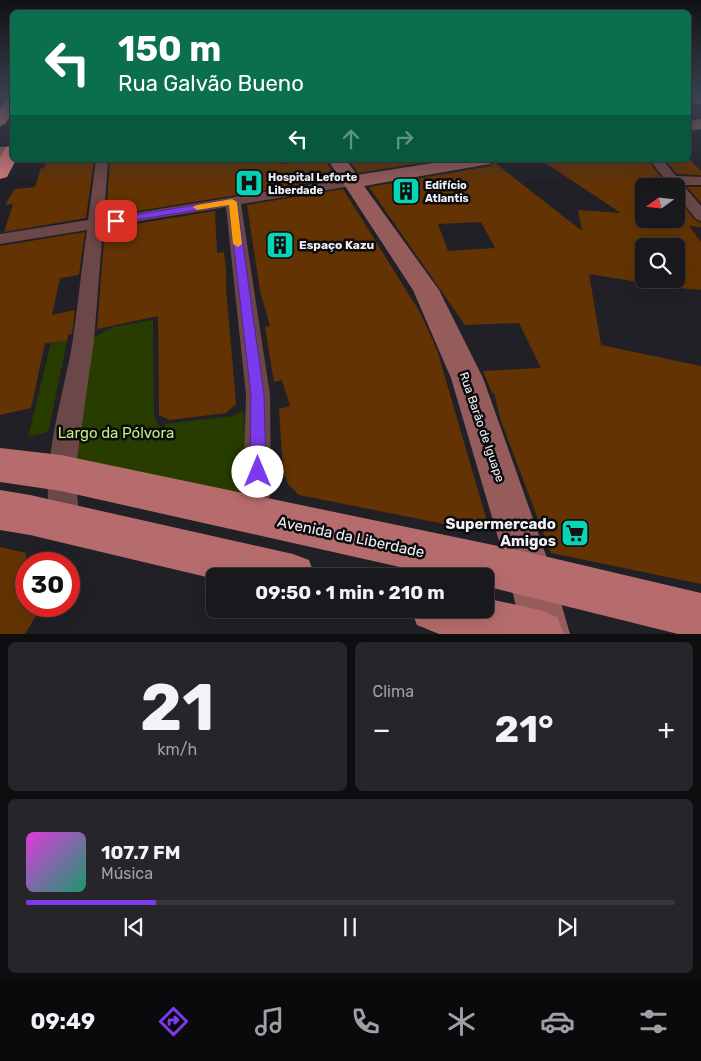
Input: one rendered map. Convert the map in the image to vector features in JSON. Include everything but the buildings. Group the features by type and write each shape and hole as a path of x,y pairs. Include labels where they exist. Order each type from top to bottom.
{"highway":[{"path":"0,173 10,155"}],"main road":[{"name":"Avenida da Liberdade","path":"0,465 61,473 531,575 701,616"},
{"path":"0,510 8,510 259,568"},
{"path":"472,618 540,634"}],"street":[{"path":"65,523 61,473 83,340 102,162"},
{"path":"0,238 232,202 344,171 459,162"},
{"path":"658,162 670,178"},
{"name":"Rua Barão de Iguape","path":"344,171 426,290 467,378 531,575 546,634"},
{"path":"685,180 701,181"},
{"path":"685,196 701,216"},
{"path":"232,202 258,395 257,493 248,515"}],"green space":[{"name":"Largo da Pólvora","path":"153,320 154,416 161,431 165,431 165,424 232,416 243,411 247,458 242,500 70,457 87,341 113,327"},
{"path":"67,341 49,429 45,433 28,437 51,343"}],"slow traffic":[{"path":"197,207 232,202 238,244"}],"place":[{"name":"Hospital Leforte Liberdade","path":"249,183"},
{"name":"Edifício Atlantis","path":"406,191"},
{"name":"Espaço Kazu","path":"280,245"},
{"name":"Supermercado Amigos","path":"575,533"}],"route":[{"path":"116,221 232,202 258,395 258,472"}]}
